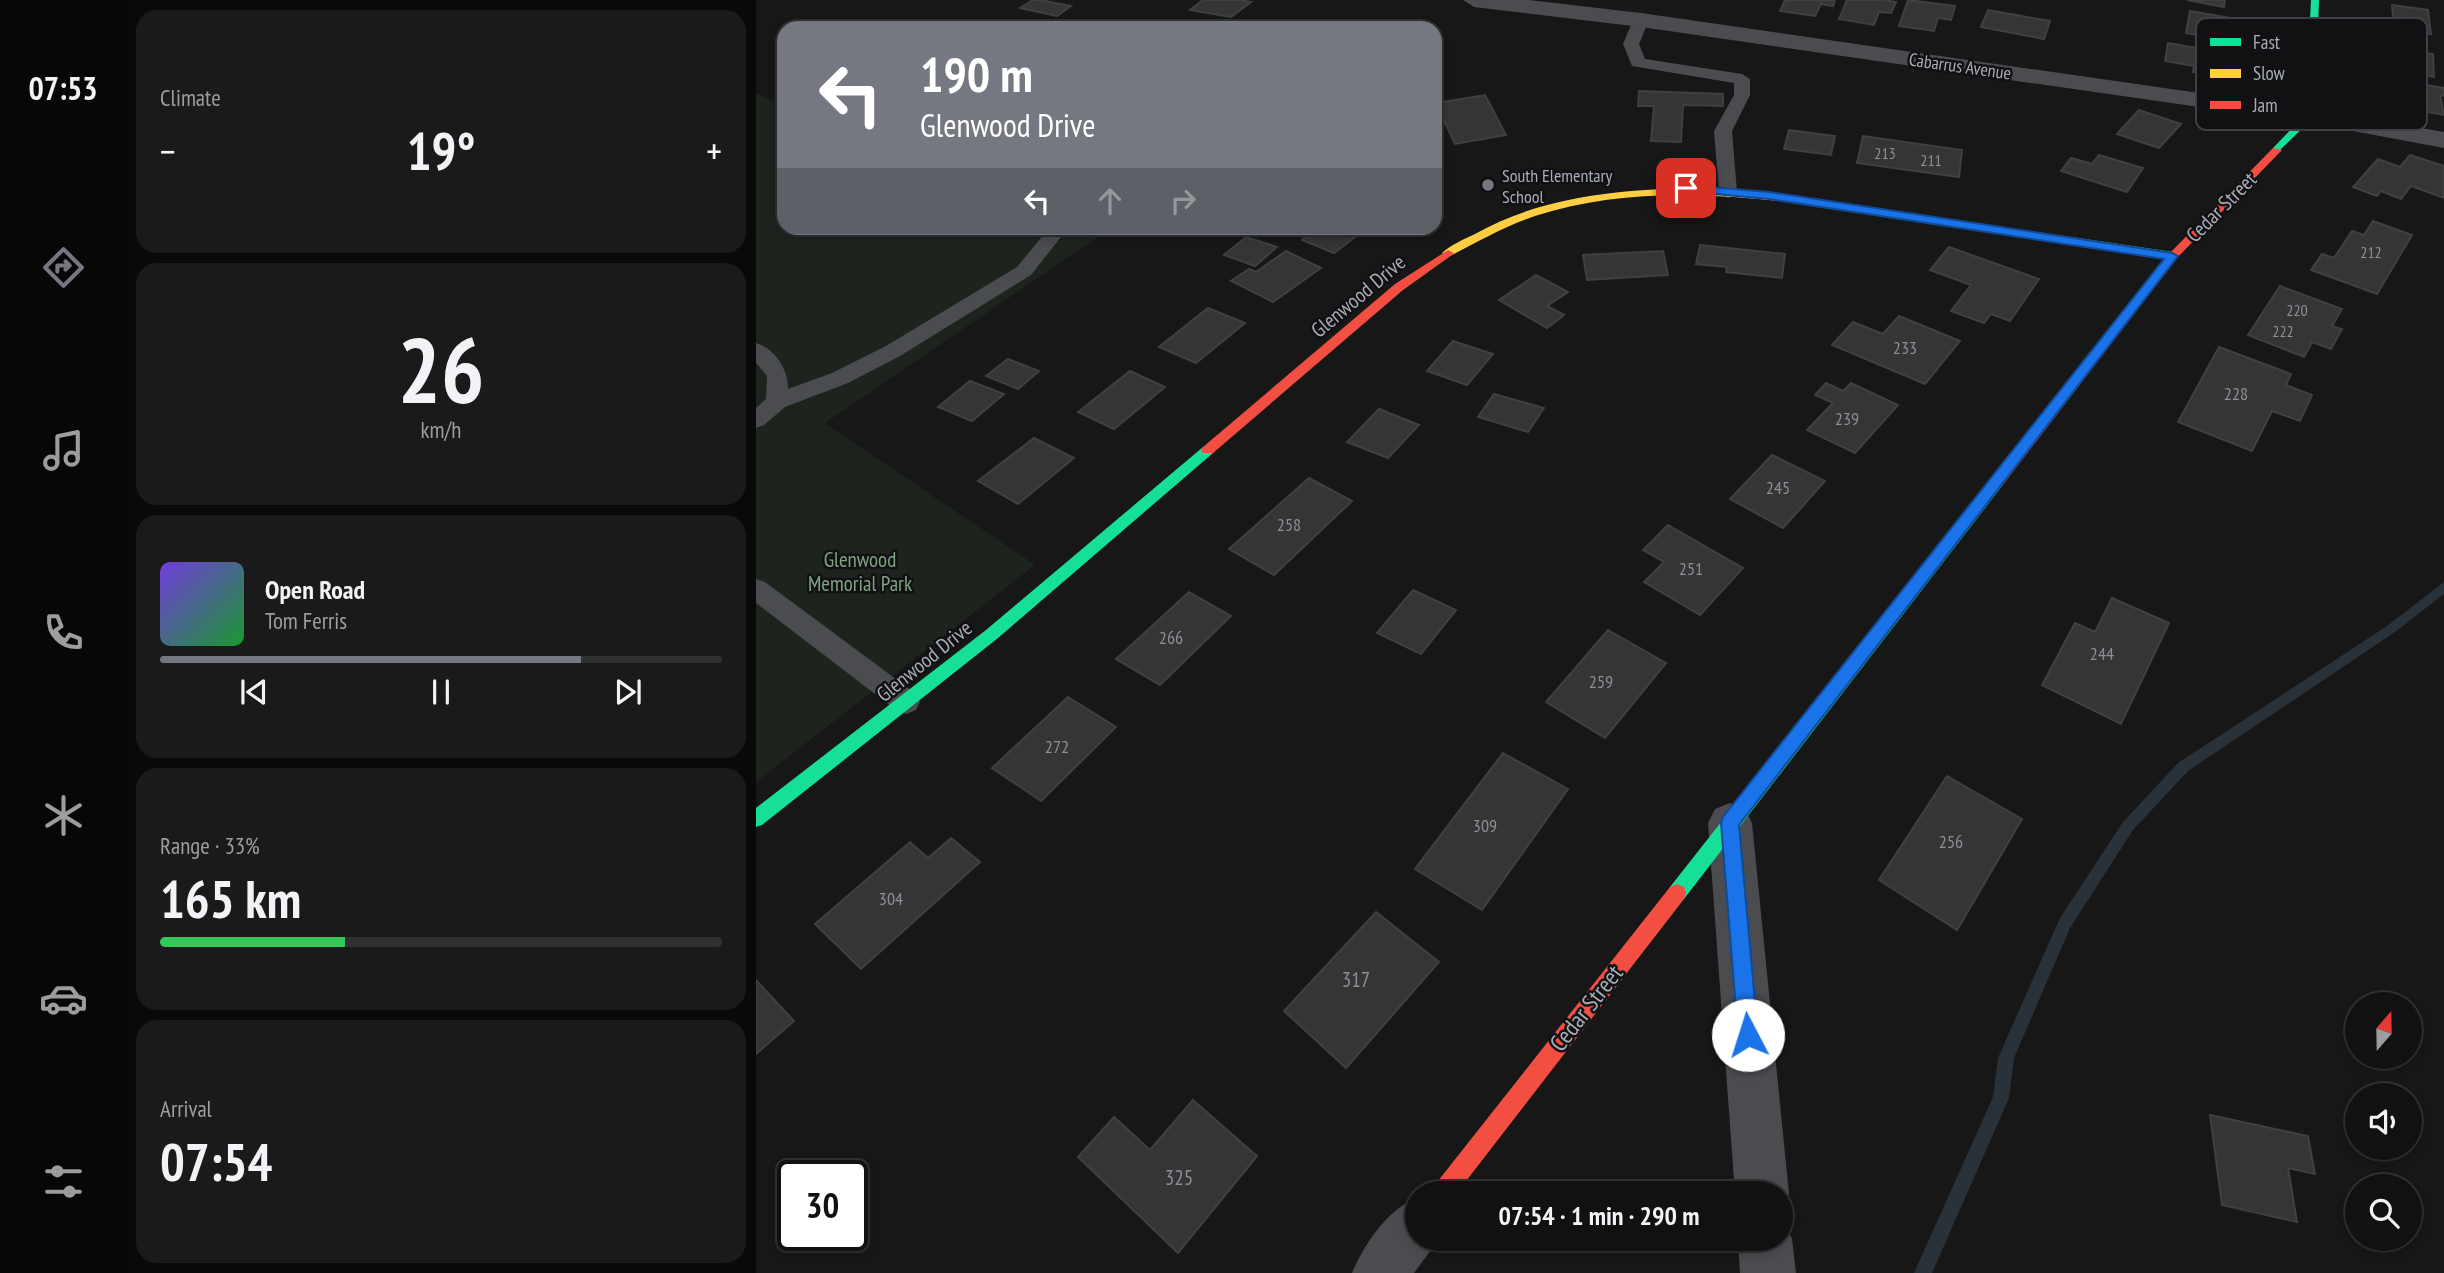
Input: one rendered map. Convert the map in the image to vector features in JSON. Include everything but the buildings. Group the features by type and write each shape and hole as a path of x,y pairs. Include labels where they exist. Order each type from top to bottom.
{"street":[{"name":"Cabarrus Avenue","path":"1474,0 1641,20 2196,100"},
{"path":"2314,18 2315,0"},
{"name":"Cedar Street","path":"1452,1181 2172,256 2296,130"},
{"name":"Cabarrus Avenue","path":"2388,130 2444,140"},
{"name":"Glenwood Drive","path":"756,819 1051,584 1399,287 1457,244 1527,213 1605,194 1686,188 2172,256"},
{"path":"1730,823 1761,1181"},
{"path":"1380,1273 1405,1241"},
{"path":"1766,1251 1768,1273"}],"lane":[{"path":"1641,20 1632,44 1638,63 1742,79 1742,95 1723,131 1728,192"},
{"path":"756,420 778,402 840,378 893,351 1024,271 1053,235"},
{"path":"756,350 778,374 778,402"},
{"path":"756,589 906,702"}],"green space":[{"name":"Glenwood Memorial Park","path":"756,93 777,104 777,235 1101,235 825,423 1035,565 756,782"}],"waterway":[{"path":"1923,1273 2001,1098 2006,1058 2065,923 2128,826 2183,767 2391,629 2444,587"}],"traffic: fast":[{"path":"2314,18 2315,0"},
{"path":"2277,150 2296,130"},
{"path":"1791,199 2173,256"},
{"path":"756,819 992,634 1208,450"},
{"path":"1677,893 1997,482"}],"traffic: slow":[{"path":"1448,253 1488,231 1529,214 1614,195 1702,192 1791,199"}],"traffic: jam":[{"path":"1997,482 2173,256 2277,150"},
{"path":"1208,450 1399,287 1448,253"},
{"path":"1452,1181 1677,893"}],"place":[{"name":"South Elementary School","path":"1488,185"}],"route":[{"path":"1686,188 1769,195 2172,256 1730,823 1748,1035"}]}
